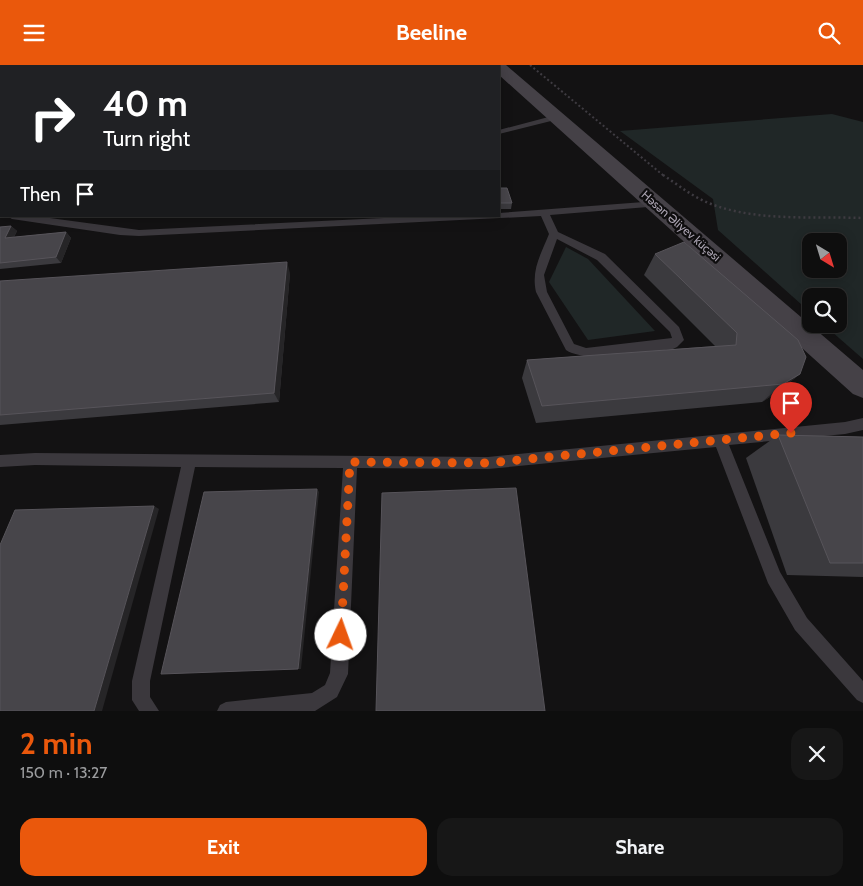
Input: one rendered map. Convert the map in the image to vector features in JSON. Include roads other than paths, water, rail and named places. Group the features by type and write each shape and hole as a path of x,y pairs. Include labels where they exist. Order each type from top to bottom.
{"main road":[{"name":"Həsən Əliyev küçəsi","path":"500,69 863,386"}],"lane":[{"path":"500,132 556,117"},
{"path":"500,216 657,205"},
{"path":"545,214 554,234 592,251 610,264 675,330 678,341 674,344 586,353 576,351 570,347 542,295 539,283 539,273 554,234"},
{"path":"18,217 120,233 292,221 457,217"},
{"path":"0,461 488,463 844,428 863,424"},
{"path":"720,439 774,577 802,624 863,694"},
{"path":"150,711 141,700 141,681 189,461"},
{"path":"226,711 316,702 332,691 339,674 350,462"}]}
